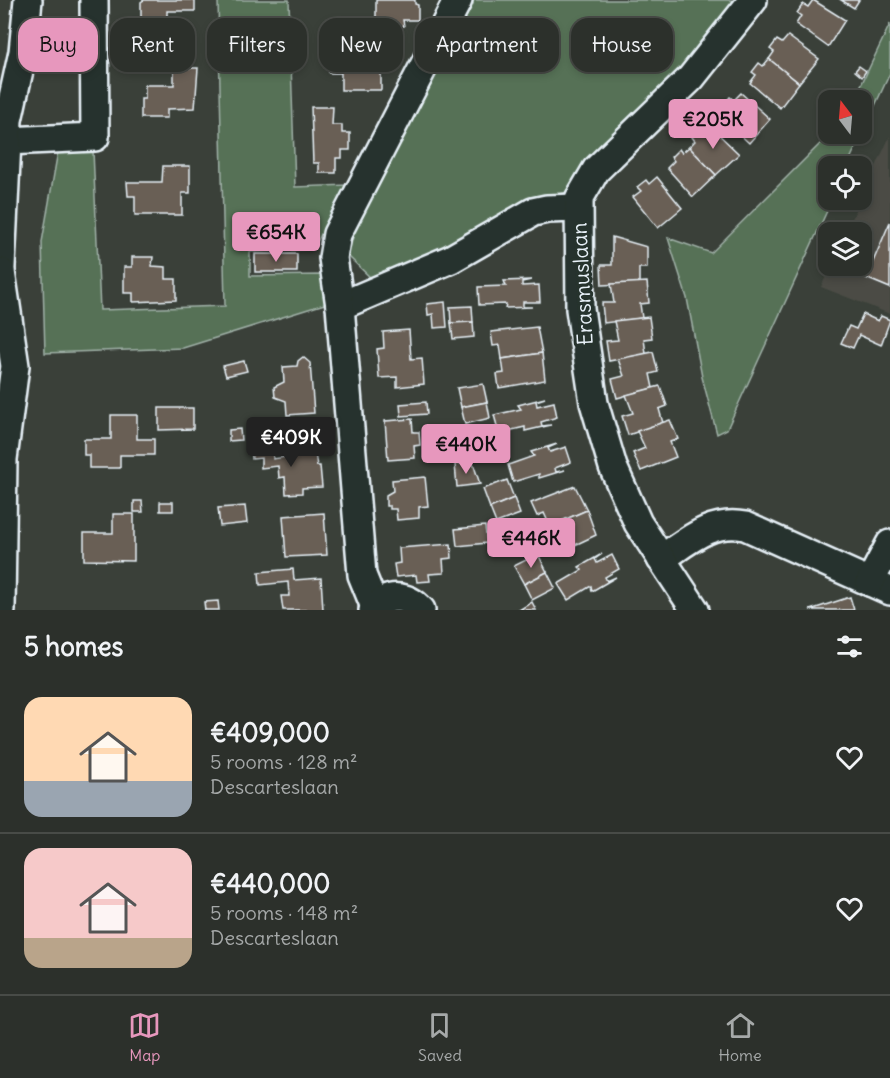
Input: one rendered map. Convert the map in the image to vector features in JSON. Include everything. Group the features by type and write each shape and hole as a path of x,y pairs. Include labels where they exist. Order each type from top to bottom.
{"street":[{"path":"7,130 23,52 28,0"},
{"path":"7,130 95,137 94,0"},
{"path":"421,610 407,599 398,597 390,598 374,609 362,575 340,306 333,258 337,234 458,0"},
{"name":"Erasmuslaan","path":"695,610 638,523 613,467 594,403 580,309 578,208 582,190 592,175 691,78 753,0"},
{"path":"0,72 7,130 1,280 15,366 3,459 0,610"},
{"path":"340,306 451,259 533,212 547,208 578,208"},
{"path":"0,432 3,459"},
{"path":"661,559 710,527 729,522 745,526 880,586 890,544"}],"shaded area":[{"path":"890,136 890,314 821,287 826,276 872,276 872,222 851,222 856,210 872,210 872,175"}],"green space":[{"path":"218,0 289,0 290,18 218,18"},
{"path":"470,0 740,0 692,61 587,159 567,192 532,202 466,238 373,280 348,256 361,206 432,72 559,72 559,18 460,18"},
{"path":"890,24 890,73 872,112 872,90 859,90"},
{"path":"220,72 291,72 295,187 348,185 313,249 250,252 250,276 323,275 331,302 183,348 45,353 42,242 58,151 93,151 100,310 225,306"},
{"path":"820,144 857,144 852,156 818,156 818,210 827,210 822,222 818,222 818,231 727,429 717,434 702,377 687,298 668,238 711,253"}],"building":[{"path":"144,0 195,0 195,11 167,11 167,18 141,18 141,2"},
{"path":"376,0 415,0 415,4 418,5 418,18 415,20 376,18"},
{"path":"813,0 845,20 828,47 796,24 801,16 797,13 803,4 808,7"},
{"path":"841,0 859,0 854,8"},
{"path":"788,36 819,59 799,83 769,59 774,52 770,49 777,40 782,43"},
{"path":"769,59 799,83 780,108 750,83 756,75 752,72 759,63 763,66"},
{"path":"859,66 866,71 862,77 855,71"},
{"path":"195,68 198,68 195,108 167,109 167,118 141,118 141,99 145,99 145,85 174,85 174,72 195,72"},
{"path":"381,72 381,90 341,90 341,73 329,73"},
{"path":"741,93 770,119 749,143 720,116 727,109 723,105 730,97 734,100"},
{"path":"311,107 333,107 332,125 342,125 342,133 350,133 350,150 342,150 342,158 336,158 336,173 319,173 319,163 313,163"},
{"path":"710,126 739,154 716,175 689,147 695,141 692,137 700,129 703,133"},
{"path":"689,147 716,175 693,197 667,168 674,161 671,157 679,149 682,153"},
{"path":"163,166 190,166 190,193 182,193 182,215 135,215 135,196 128,196 127,182 162,182"},
{"path":"657,177 682,208 658,228 633,197 641,191 637,187 646,180 649,184"},
{"path":"890,222 890,288 866,278 872,276 872,264"},
{"path":"612,237 647,247 647,268 639,268 639,283 602,285 601,265 612,265"},
{"path":"255,254 297,254 297,272 255,272"},
{"path":"132,257 153,257 152,266 166,267 166,279 176,279 176,300 133,302 133,293 124,293 124,267 132,267"},
{"path":"531,280 522,282 522,286 539,285 540,302 523,302 523,307 532,307 505,308 506,304 479,305 478,287 506,286 504,281"},
{"path":"647,282 649,303 640,304 642,318 604,323 602,303 614,303 611,284"},
{"path":"445,302 447,327 434,328 433,314 428,315 427,304"},
{"path":"472,306 473,322 451,323 450,307"},
{"path":"863,314 878,321 881,316 890,320 881,345 859,335 853,348 841,343 849,326 856,329"},
{"path":"649,317 652,338 644,339 646,354 609,361 606,341 618,340 614,321"},
{"path":"473,322 474,337 453,339 451,323"},
{"path":"537,327 542,353 502,359 500,345 493,346 491,332"},
{"path":"409,330 411,359 422,358 424,384 397,387 397,377 379,378 377,349 384,348 383,332"},
{"path":"653,352 658,372 650,374 653,388 617,398 612,379 624,376 618,359"},
{"path":"542,353 545,380 499,388 497,374 504,373 502,359"},
{"path":"303,357 310,363 314,413 287,415 286,401 275,397 274,387 284,382 283,367 297,366 298,361"},
{"path":"244,361 247,371 226,376 223,366"},
{"path":"483,384 487,402 461,407 457,388"},
{"path":"660,386 667,406 659,409 663,423 628,435 622,416 633,413 626,395"},
{"path":"545,398 536,401 537,406 554,402 557,417 541,422 542,426 551,425 525,431 525,427 499,433 494,415 521,409 518,405"},
{"path":"426,402 427,414 401,416 400,404"},
{"path":"487,402 490,418 465,424 461,407"},
{"path":"159,408 193,408 193,429 159,430"},
{"path":"111,415 137,415 137,439 154,439 154,455 120,455 120,468 89,468 89,455 84,455 84,439 111,439"},
{"path":"412,419 413,432 419,432 420,445 414,446 415,458 388,460 385,421"},
{"path":"670,420 678,439 670,442 676,457 641,471 633,453 645,448 637,431"},
{"path":"240,429 241,440 229,441 229,430"},
{"path":"272,442 273,459 293,456 292,452 315,454 317,466 320,466 322,487 302,488 302,493 286,494 285,477 279,478 278,466 261,468 261,458 252,459 251,444"},
{"path":"557,444 548,448 550,452 566,447 571,462 555,468 556,472 565,470 539,478 539,474 513,482 508,465 534,456 531,452"},
{"path":"473,463 480,484 457,487 455,464"},
{"path":"425,477 428,506 419,507 419,518 397,520 396,509 386,506 386,495 393,491 392,480"},
{"path":"507,480 514,498 490,508 483,489"},
{"path":"575,486 587,510 550,526 544,513 537,516 531,503"},
{"path":"514,498 520,514 496,523 490,508"},
{"path":"134,501 142,501 143,512 134,512"},
{"path":"160,502 173,502 173,511 160,511"},
{"path":"245,506 247,523 220,526 218,508"},
{"path":"587,510 596,535 554,555 548,542 555,539 550,526"},
{"path":"324,513 327,555 286,557 283,516"},
{"path":"113,514 134,514 134,561 84,560 84,533 113,533"},
{"path":"485,526 487,543 457,546 455,529"},
{"path":"451,544 452,558 443,559 444,573 429,574 430,581 417,582 416,575 396,577 394,564 400,563 399,548"},
{"path":"538,554 547,572 524,584 514,566"},
{"path":"602,554 595,559 597,563 612,555 619,569 605,577 607,581 616,577 592,591 591,586 568,600 558,584 582,570 579,567"},
{"path":"293,569 294,580 321,578 323,610 283,610 281,596 289,596 288,582 260,585 259,572"},
{"path":"547,572 555,588 532,600 524,584"},
{"path":"850,597 854,610 810,610"},
{"path":"218,601 219,610 205,610 204,602"},
{"path":"532,602 536,610 519,610"}]}
